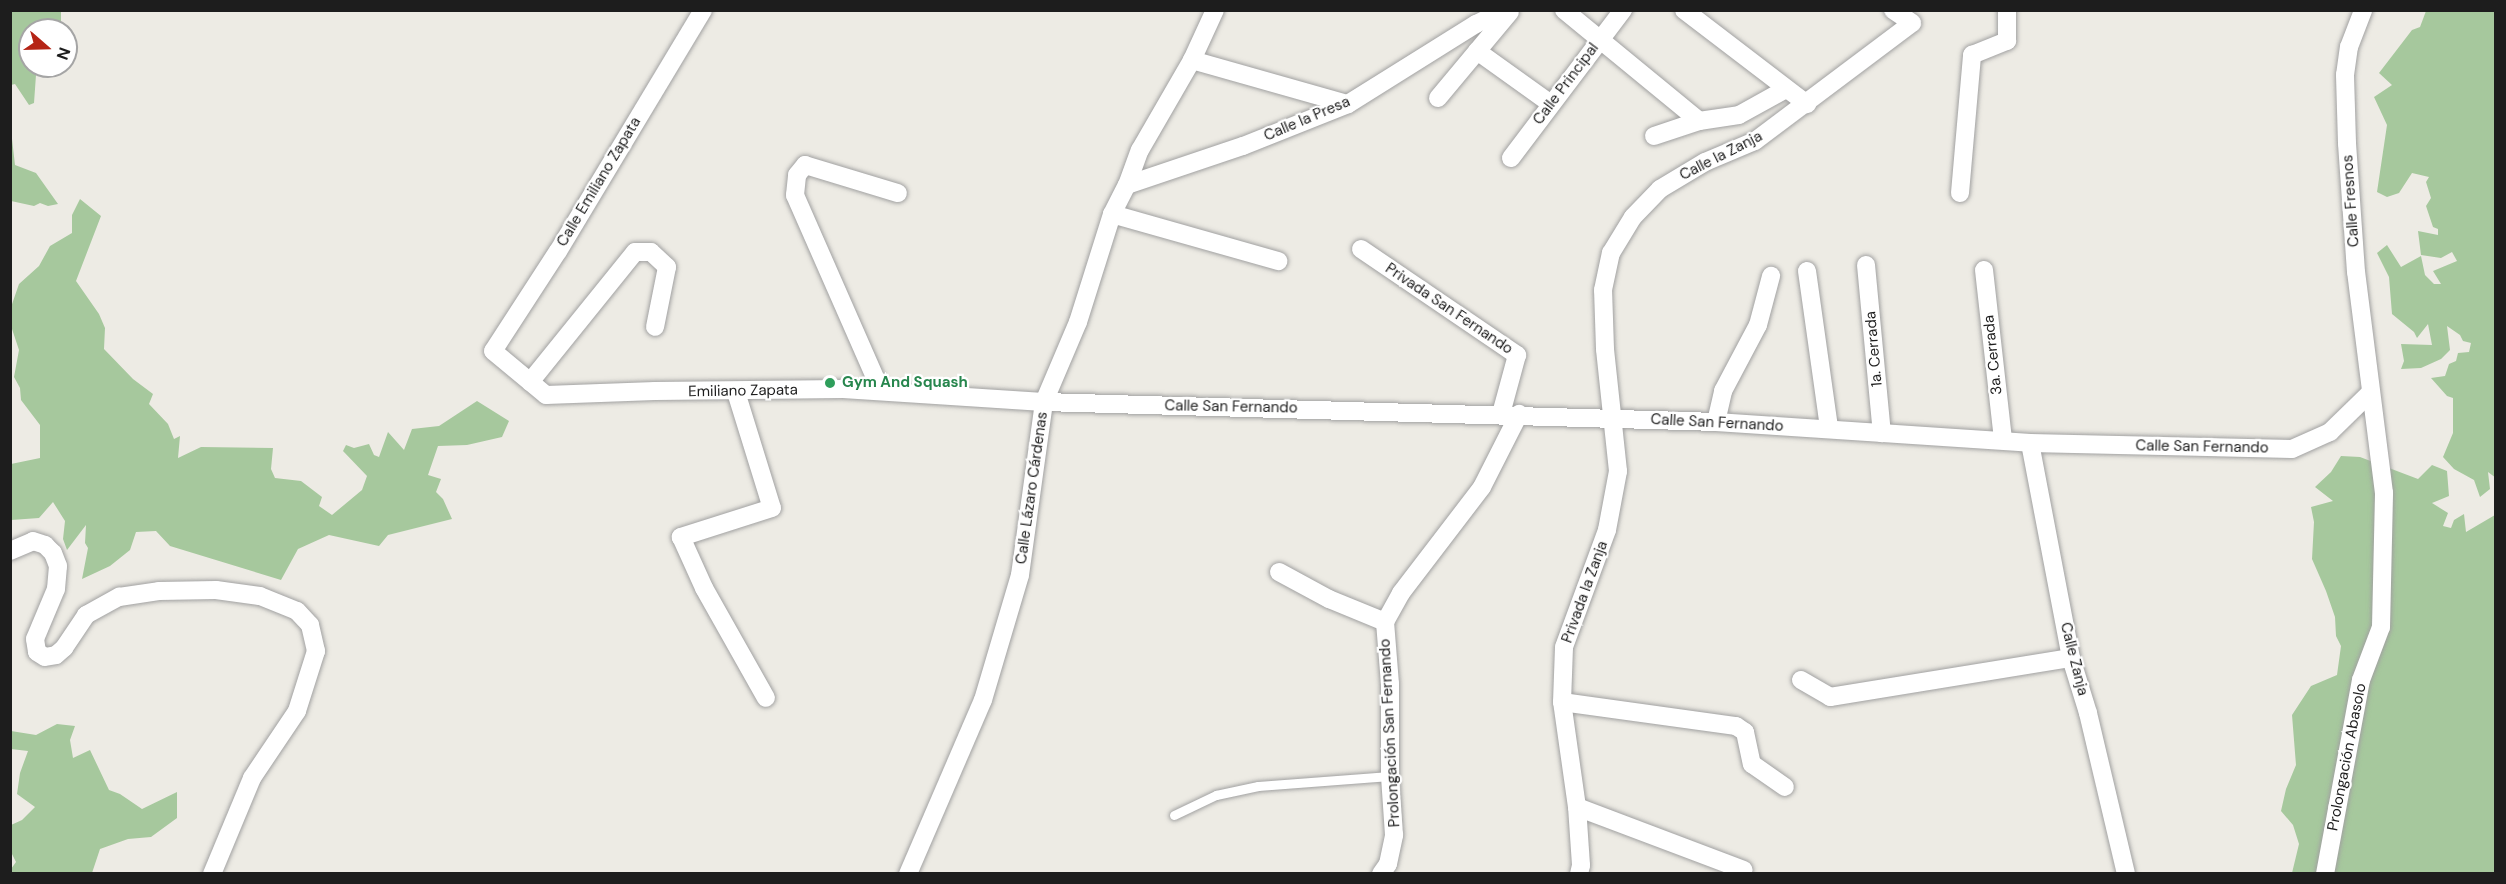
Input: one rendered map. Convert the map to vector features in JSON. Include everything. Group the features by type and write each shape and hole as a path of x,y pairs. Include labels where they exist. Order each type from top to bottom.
{"street":[{"name":"Calle Emiliano Zapata","path":"493,351 558,251 703,10"},
{"name":"Calle Lázaro Cárdenas","path":"908,873 983,700 1020,575 1044,402 1078,322 1112,214 1127,185 1140,150 1192,60 1215,10"},
{"name":"Calle la Presa","path":"1127,185 1243,146 1348,104 1476,24 1505,10"},
{"path":"1438,98 1511,10"},
{"path":"1564,10 1699,121"},
{"name":"Calle Principal","path":"1511,158 1623,10"},
{"path":"1684,10 1807,104"},
{"path":"1893,10 1911,17"},
{"path":"1960,193 1970,61 1977,51 2007,41 2007,10"},
{"name":"Calle Fresnos","path":"2363,10 2349,47 2345,75 2356,272 2370,393"},
{"name":"Calle la Zanja","path":"1612,419 1603,290 1611,253 1628,226 1660,189 1705,162 1755,141 1807,104 1911,17"},
{"path":"1477,51 1551,104"},
{"path":"1192,60 1348,104"},
{"path":"1654,136 1699,121 1739,114 1786,89"},
{"path":"881,391 795,195 797,175 805,165 898,193"},
{"path":"1112,214 1278,261"},
{"name":"Privada San Fernando","path":"1361,249 1517,355 1510,414"},
{"path":"530,382 635,252 651,252 667,267 655,327"},
{"name":"1a. Cerrada","path":"1866,265 1882,433"},
{"name":"3a. Cerrada","path":"1984,270 2003,439"},
{"path":"1807,271 1829,428"},
{"path":"1716,422 1724,392 1758,325 1771,276"},
{"name":"Emiliano Zapata","path":"493,351 546,396 655,391 881,391 1044,402"},
{"path":"736,392 772,508 681,537 704,588 766,698"},
{"name":"Calle San Fernando","path":"1044,402 1510,414 1829,428 2003,439 2030,443 2292,449 2330,432 2370,393"},
{"name":"Prolongación Abasolo","path":"2325,873 2361,680 2381,627 2384,493 2370,393"},
{"name":"Prolongación San Fernando","path":"1381,873 1388,864 1394,835 1390,776 1390,684 1384,622 1401,593 1482,487 1510,414"},
{"name":"Privada la Zanja","path":"1579,873 1581,865 1577,807 1562,702 1564,647 1607,530 1618,471 1612,419"},
{"name":"Calle Zanja","path":"2030,443 2070,658 2088,713 2126,873"},
{"path":"10,551 33,541 45,545 53,553 58,566 57,590 34,639 37,652 45,657 56,655 64,648 86,615 119,597 159,591 216,590 260,596 297,611 310,625 316,651 297,711 252,778 212,873"},
{"path":"1279,572 1329,599 1384,622"},
{"path":"1801,680 1830,697 2070,658"},
{"path":"1562,702 1736,726 1745,732 1752,764 1785,787"},
{"path":"1577,807 1744,870"}],"lane":[{"path":"1174,815 1216,795 1258,786 1390,776"}],"green space":[{"path":"11,10 61,11 61,18 18,18 18,78 36,78 34,103 29,105 15,84 11,85"},
{"path":"2426,11 2495,11 2496,478 2488,472 2490,489 2480,497 2474,480 2454,469 2443,457 2453,433 2453,398 2447,396 2431,378 2445,376 2449,364 2456,361 2458,353 2469,352 2471,343 2463,341 2460,335 2447,326 2450,350 2441,359 2421,368 2401,369 2404,361 2401,344 2432,345 2428,324 2417,338 2414,332 2392,314 2389,277 2377,253 2387,245 2401,267 2421,256 2425,275 2434,284 2441,284 2433,271 2457,261 2452,252 2441,258 2421,255 2418,231 2438,235 2438,229 2433,227 2426,206 2431,198 2426,182 2429,177 2412,173 2399,193 2387,197 2377,192 2387,125 2374,97 2392,85 2379,73 2412,30 2420,27"},
{"path":"11,130 15,165 36,173 58,204 48,206 40,203 34,206 11,201"},
{"path":"80,199 101,216 76,281 99,314 105,328 104,349 133,379 153,394 149,404 168,424 174,439 180,436 178,458 201,447 273,448 271,469 275,478 301,481 322,497 319,506 332,515 362,490 367,476 343,451 346,445 354,448 369,444 374,455 379,457 388,432 404,450 412,429 439,426 477,401 509,421 502,437 467,445 438,446 428,475 441,479 436,492 443,499 452,519 388,535 379,546 329,535 298,549 281,580 170,546 156,531 136,532 130,550 110,566 82,579 88,548 85,543 86,525 67,550 63,539 65,521 53,502 39,518 11,520 11,464 40,458 40,425 21,400 20,388 14,377 19,350 12,329 11,307 19,284 39,266 50,246 72,233 72,215"},
{"path":"2341,456 2360,457 2418,479 2432,465 2447,471 2449,496 2432,503 2448,513 2443,526 2451,528 2454,520 2464,514 2466,532 2495,515 2495,873 2292,873 2299,844 2293,825 2281,811 2286,789 2296,765 2292,715 2311,686 2337,675 2341,646 2336,636 2335,617 2312,559 2314,522 2311,507 2333,501 2315,487 2331,472"},
{"path":"57,724 75,726 70,740 73,758 90,750 109,790 120,794 142,809 177,792 177,818 151,837 128,839 100,849 92,873 11,873 16,862 11,852 11,825 22,820 35,807 17,794 20,773 28,751 11,749 11,731 36,735"}],"place":[{"name":"Gym And Squash","path":"830,383"}]}
